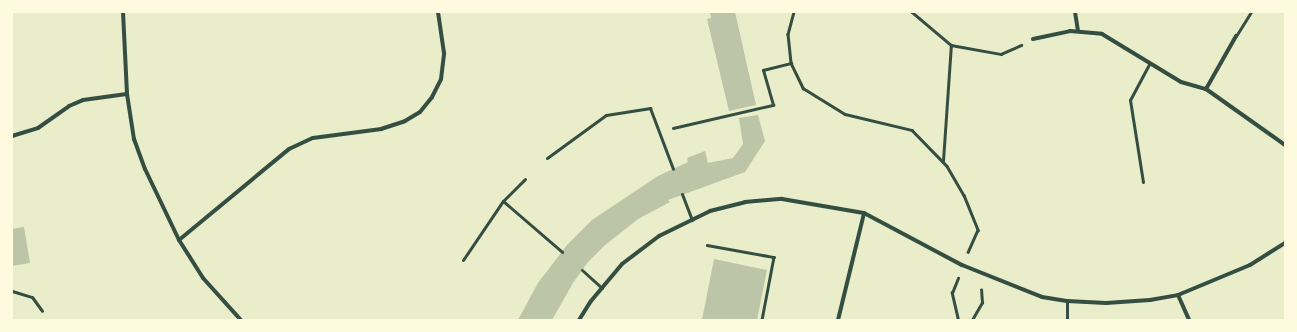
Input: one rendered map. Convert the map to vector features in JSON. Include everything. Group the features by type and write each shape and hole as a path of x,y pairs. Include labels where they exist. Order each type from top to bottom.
{"street":[{"path":"123,12 127,94 134,140 158,200 179,240 203,278 241,320"},
{"path":"179,240 289,149 313,138 381,129 405,121 420,112 432,98 441,79 444,53 438,12"},
{"path":"1076,12 1078,31"},
{"path":"1033,39 1078,31 1102,34 1149,65 1181,82 1206,89 1285,145"},
{"path":"1206,89 1236,36"},
{"path":"12,136 38,128 69,106 83,100 127,94"},
{"path":"579,320 602,288 622,264 653,241 710,211 745,202 782,199 864,213 962,265 1042,297 1067,300 1106,303 1150,300 1178,295 1243,268 1285,244"},
{"path":"838,320 864,213"},
{"path":"1178,295 1189,320"}],"lane":[{"path":"1236,36 1251,12"},
{"path":"1143,182 1130,100 1149,65"},
{"path":"547,158 606,115 650,108 673,169"},
{"path":"463,260 503,201 525,179"},
{"path":"682,194 692,220"},
{"path":"503,201 562,252"},
{"path":"582,270 602,288"},
{"path":"12,291 32,297 42,311"},
{"path":"1066,320 1067,300"}],"path":[{"path":"794,12 788,34 791,63 803,88 845,114 912,130 943,161 964,195 978,230 965,257"},
{"path":"912,12 951,45 1001,54 1033,39"},
{"path":"943,161 951,45"},
{"path":"659,132 773,105 763,70 791,63"},
{"path":"707,245 774,257 762,320"},
{"path":"958,320 952,293 960,272"},
{"path":"972,320 982,304 981,290"}],"building":[{"path":"710,12 735,12 756,105 729,111 707,19 711,18"},
{"path":"758,115 765,141 745,172 668,200 670,202 638,219 604,246 588,262 573,283 552,320 518,320 538,283 567,245 592,220 658,176 688,162 687,158 705,151 708,163 733,158 743,144 739,118"},
{"path":"24,227 30,263 12,266 12,229"},
{"path":"714,259 767,270 757,320 702,320"}]}
